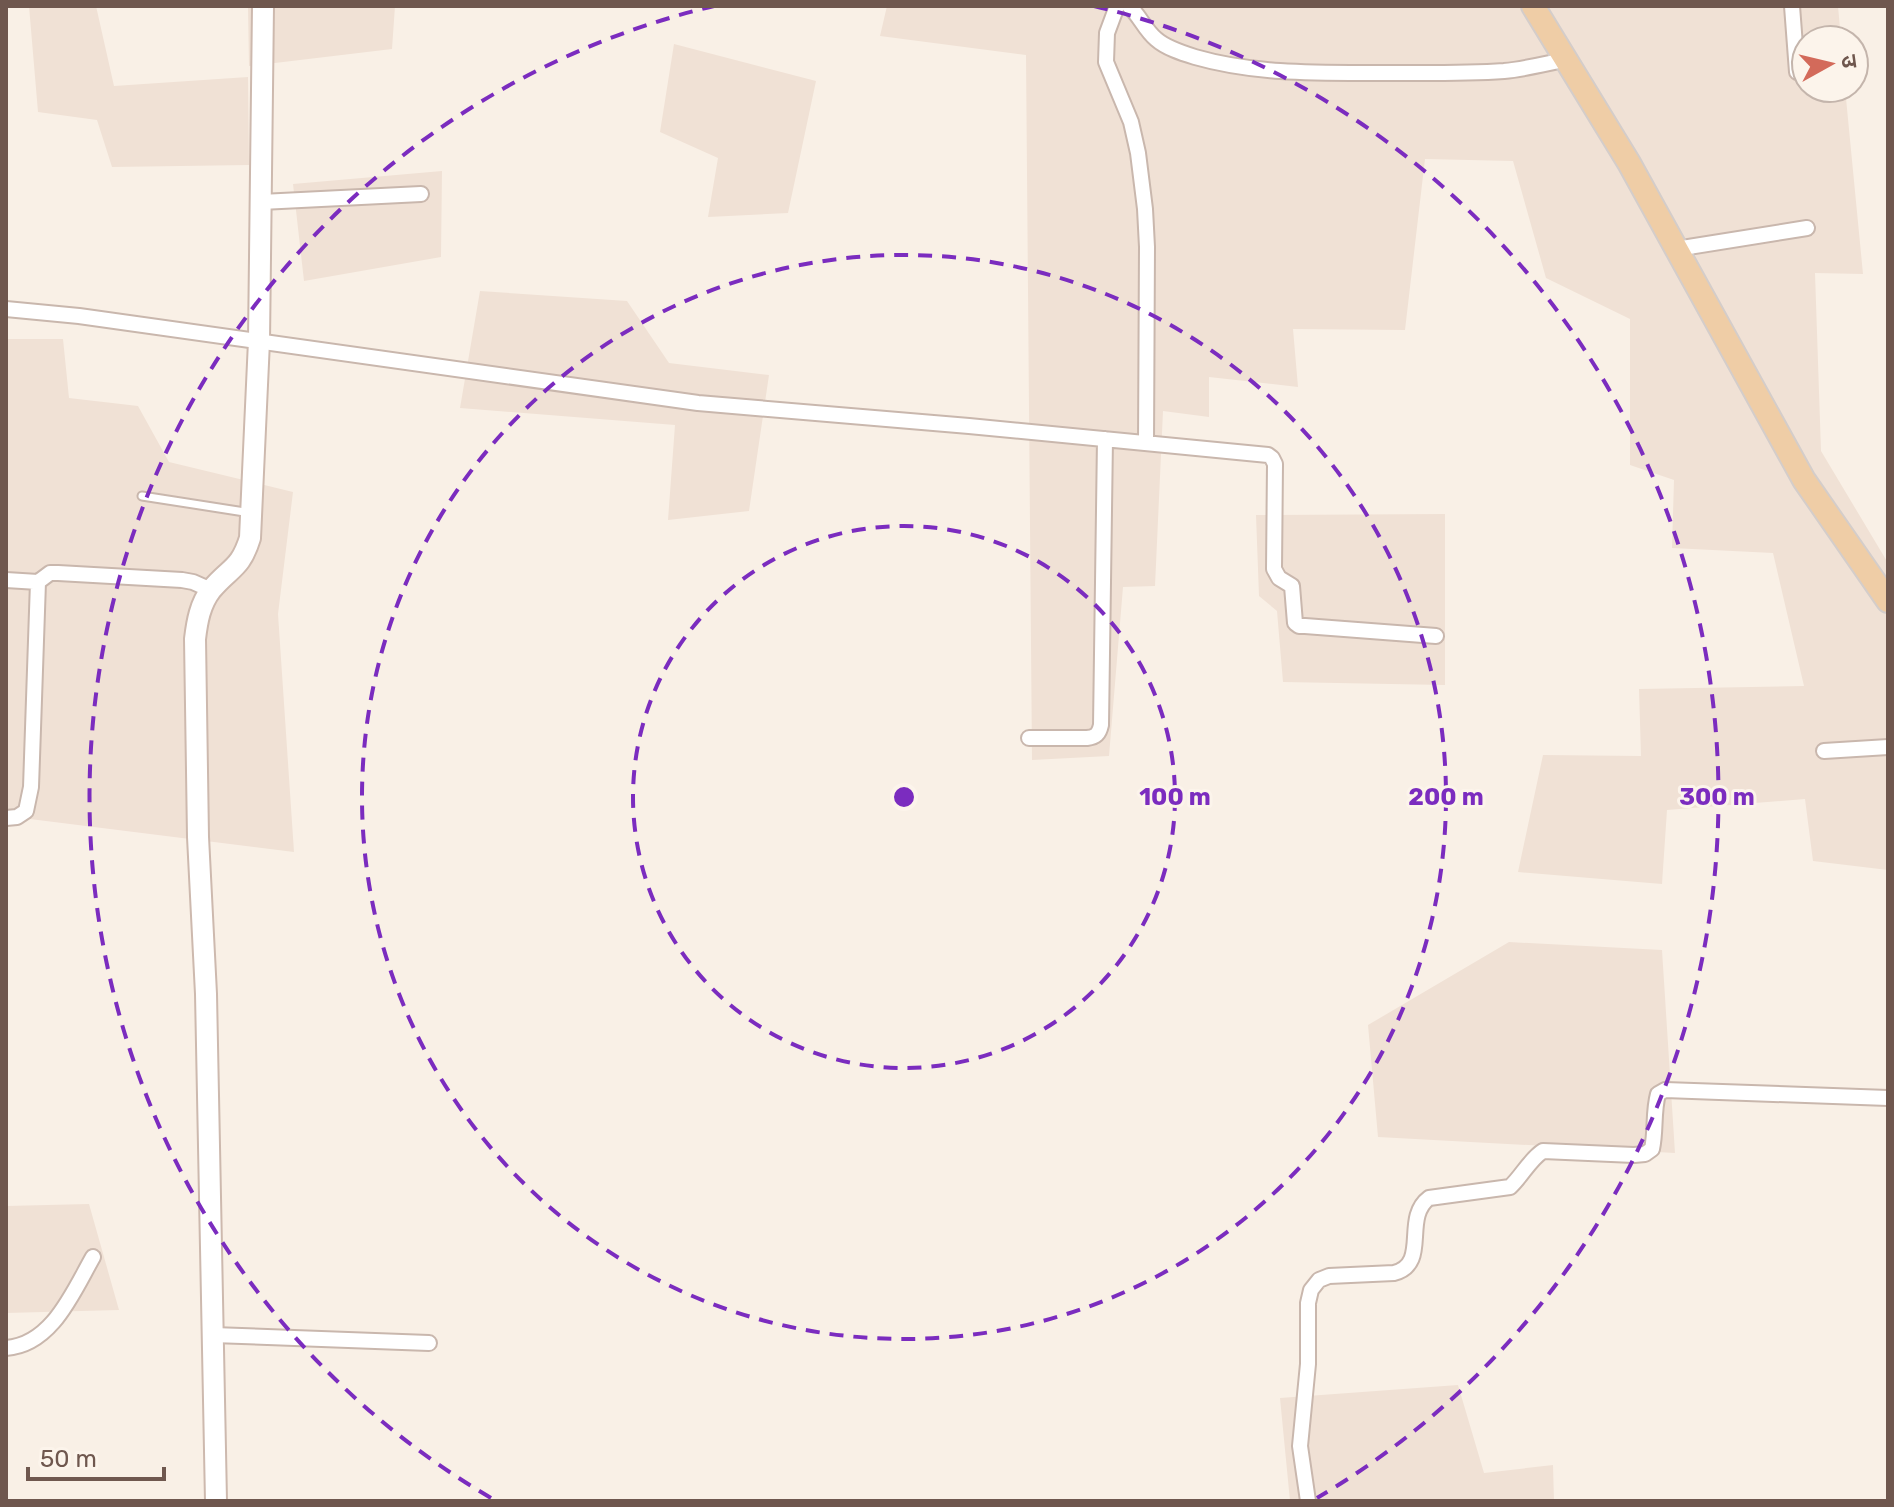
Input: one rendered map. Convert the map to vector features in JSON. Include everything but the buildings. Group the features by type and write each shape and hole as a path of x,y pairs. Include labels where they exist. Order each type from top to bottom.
{"main road":[{"path":"1533,6 1629,163 1804,480 1888,601"}],"street":[{"path":"216,1501 195,639 202,605 211,590 245,555 250,538 259,341 263,6"},
{"path":"1117,6 1107,33 1106,62 1131,122 1145,209 1146,443"},
{"path":"1129,6 1156,40 1180,52 1254,70 1290,73 1503,71 1564,60"},
{"path":"261,202 421,194"},
{"path":"1676,249 1807,228"},
{"path":"6,309 79,316 698,403 1262,454 1272,458 1275,464 1274,569 1279,578 1292,586 1294,619 1299,626 1436,636"},
{"path":"1029,738 1094,737 1101,725 1105,439"},
{"path":"6,580 38,582 45,576 58,573 182,580 211,590"},
{"path":"6,818 17,817 26,811 31,787 38,582"},
{"path":"1824,751 1888,747"},
{"path":"1308,1501 1300,1446 1311,1290 1319,1280 1329,1276 1404,1271 1413,1257 1417,1215 1421,1204 1429,1198 1510,1187 1543,1151 1645,1154 1652,1149 1658,1094 1665,1090 1888,1098"},
{"path":"6,1348 30,1342 45,1331 65,1307 93,1257"},
{"path":"213,1335 429,1343"}],"lane":[{"path":"142,496 251,513"}],"shaded area":[{"path":"29,6 96,6 114,86 248,77 249,165 112,167 97,120 38,112"},
{"path":"248,6 395,6 392,49 249,66"},
{"path":"887,6 1838,6 1840,24 1790,24 1790,104 1847,104 1863,274 1815,273 1821,451 1888,563 1888,870 1813,861 1805,799 1667,810 1662,884 1518,872 1543,755 1641,756 1639,689 1804,686 1773,553 1672,548 1674,480 1630,465 1630,319 1546,278 1513,161 1425,159 1405,330 1293,329 1298,387 1209,377 1209,417 1163,411 1155,586 1123,587 1109,756 1032,760 1026,55 880,36"},
{"path":"674,44 816,81 788,213 708,217 718,158 660,132"},
{"path":"442,171 441,257 304,281 293,184"},
{"path":"480,291 627,301 669,363 769,375 749,511 668,520 675,425 460,408"},
{"path":"6,339 63,339 69,398 138,406 169,462 293,492 278,614 294,852 6,816"},
{"path":"1445,514 1445,685 1283,682 1277,611 1259,596 1256,515"},
{"path":"1509,942 1662,950 1675,1153 1378,1137 1368,1025"},
{"path":"89,1204 119,1310 6,1313 6,1206"},
{"path":"1458,1385 1484,1473 1553,1465 1554,1501 1290,1501 1280,1398"}]}
